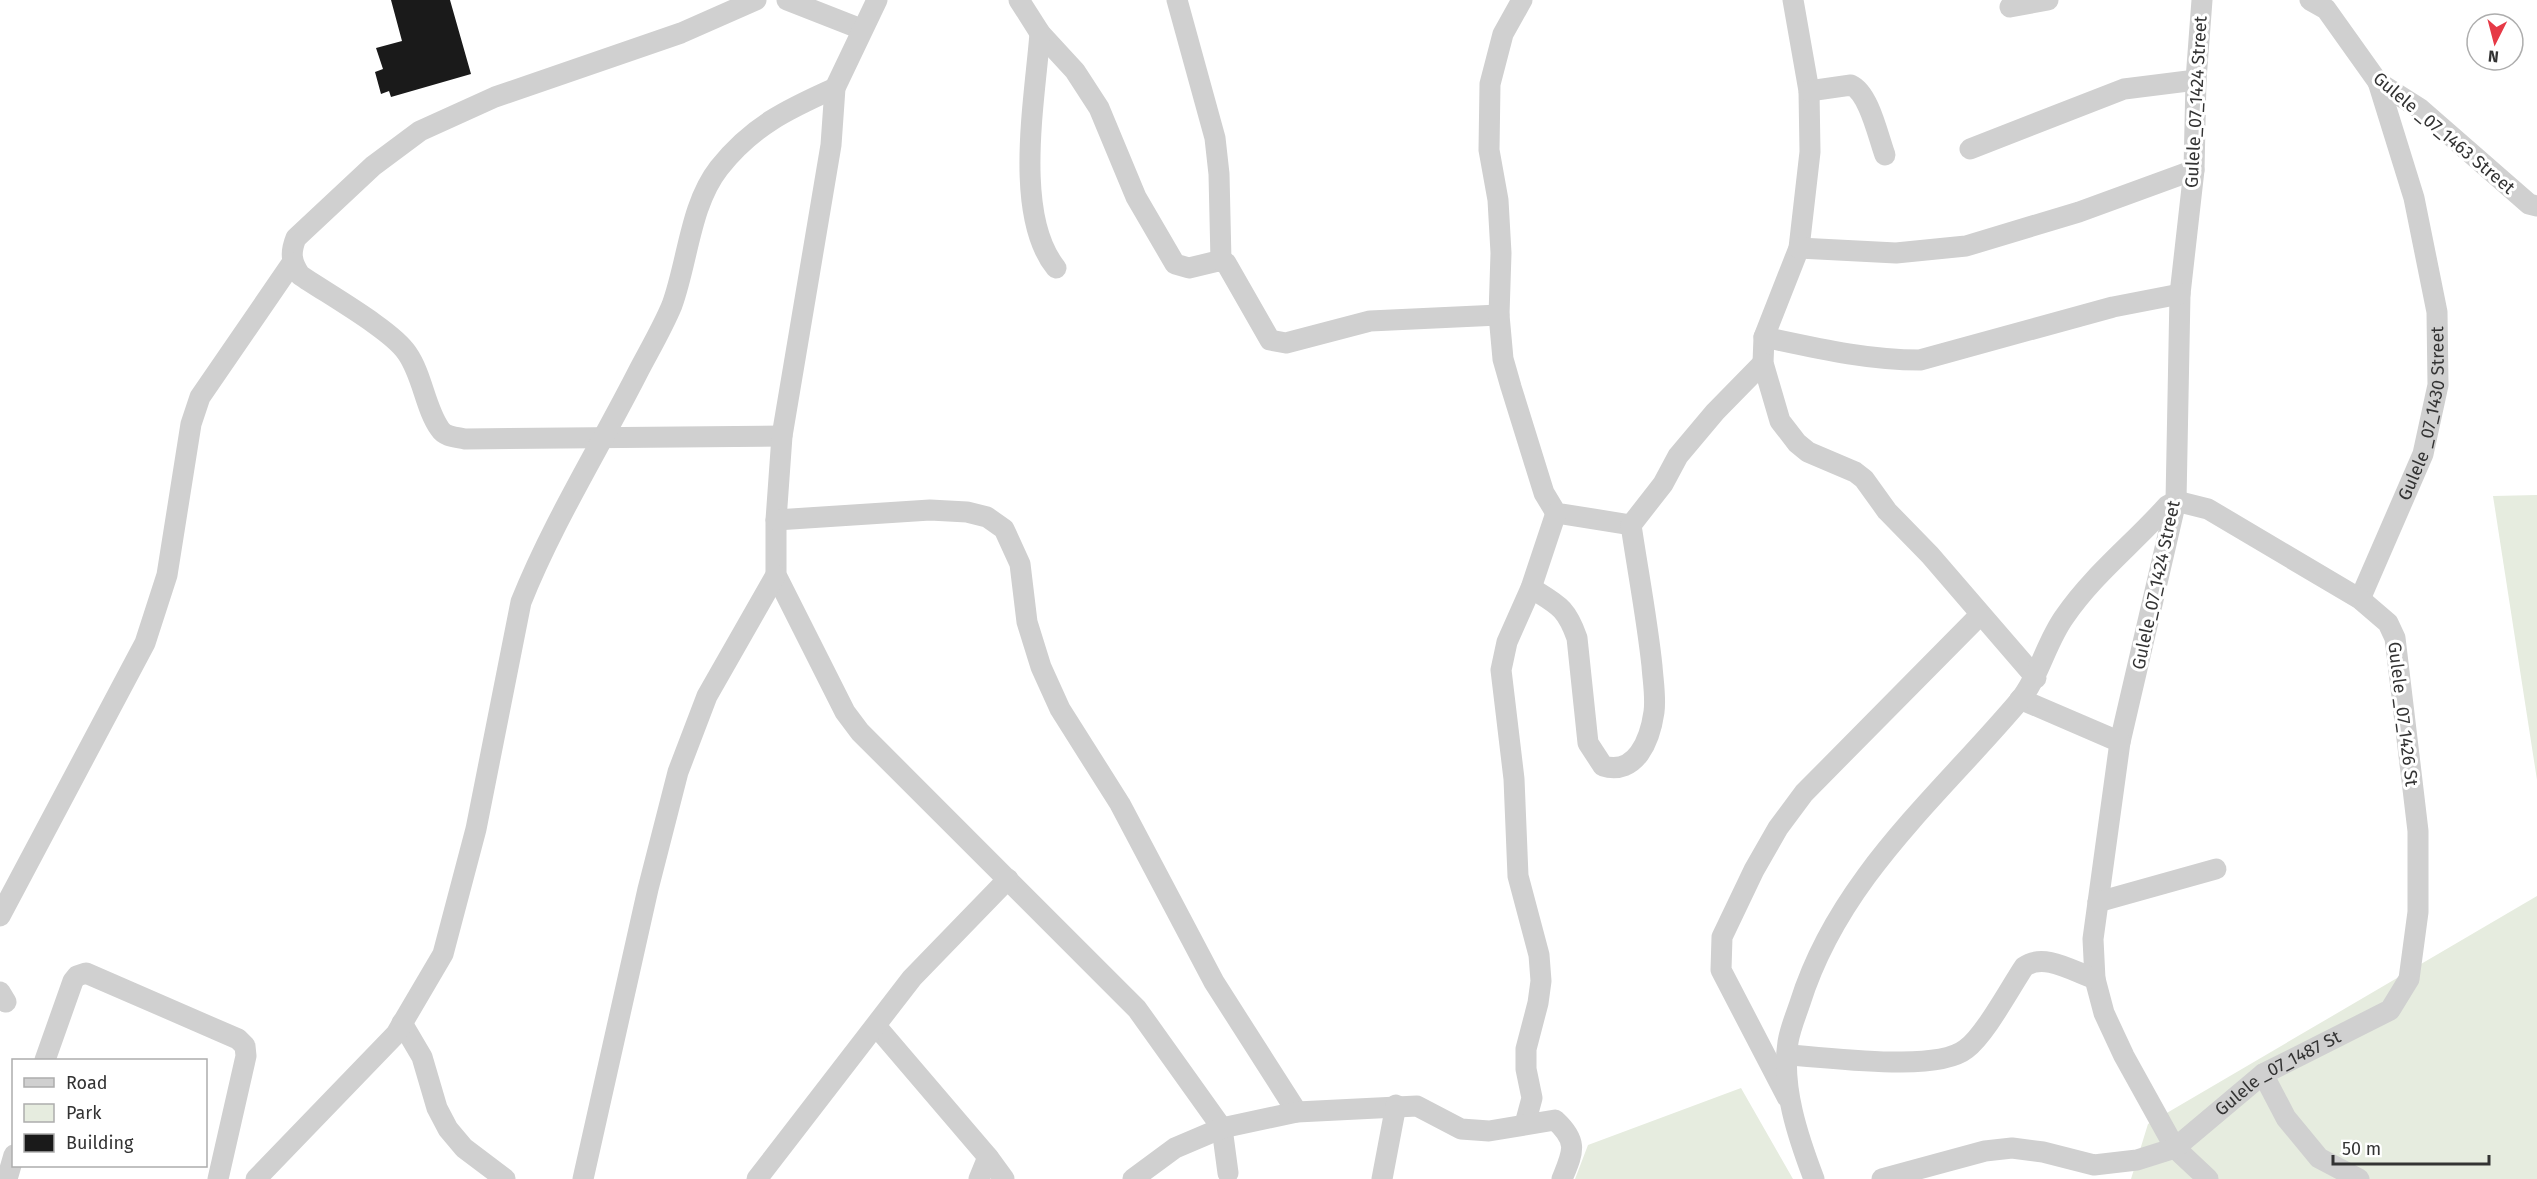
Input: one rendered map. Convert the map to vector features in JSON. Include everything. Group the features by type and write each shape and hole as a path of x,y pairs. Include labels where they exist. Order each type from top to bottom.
{"street":[{"path":"756,0 681,33 495,97 420,131 373,166 297,238 291,250 292,263 300,275 391,336 406,351 416,367 440,430 450,436 465,439 782,436"},
{"path":"787,0 861,29"},
{"path":"878,0 861,29 835,88 831,145 782,436 776,520 776,575 845,712 860,732 1137,1009 1222,1128 1228,1173"},
{"path":"1019,0 1040,33 1075,71 1099,108 1136,197 1175,264 1196,268 1221,261 1226,263 1262,330 1270,340 1276,343 1370,321 1499,315"},
{"path":"1178,0 1215,138 1219,174 1221,261"},
{"path":"1522,0 1503,34 1490,84 1489,150 1498,200 1502,253 1499,315 1503,359 1544,493 1556,513 1531,588 1507,642 1501,670 1514,779 1518,876 1540,964 1538,1003 1526,1059 1532,1098 1525,1124"},
{"path":"1793,0 1809,91 1810,152 1799,248 1764,337 1763,363 1780,421 1797,443 1808,452 1855,472 1864,479 1887,511 1930,555 2036,678"},
{"path":"2010,7 2048,0"},
{"name":"Gulele_07_1424 Street","path":"2202,0 2196,80 2194,170 2180,294 2176,501 2120,742 2093,939 2095,979 2104,1013 2124,1056 2175,1148 2208,1179"},
{"name":"Gulele _07_1463 Street","path":"2323,3 2378,82 2419,108 2529,204 2537,206"},
{"path":"1040,33 1030,180 1038,238 1044,253 1056,268"},
{"path":"1970,149 2124,89 2196,80"},
{"name":"Gulele _07_1430 Street","path":"2360,599 2423,454 2438,385 2437,312 2419,221 2378,82"},
{"path":"1809,91 1851,85 1857,88 1864,97 1885,155"},
{"path":"256,1179 399,1029 443,954 476,829 521,602 533,570 606,436 671,305 702,201 718,168 777,114 835,88"},
{"path":"1799,248 1896,253 1966,246 2079,212 2194,170"},
{"path":"0,916 145,643 167,575 191,424 200,397 292,263"},
{"path":"1764,337 1837,352 1893,360 1920,360 2113,307 2180,294"},
{"path":"1531,588 1562,607 1571,622 1577,638 1588,743 1603,766 1622,768 1631,763 1643,748 1654,712 1650,649 1631,525 1664,484 1678,456 1715,412 1763,363"},
{"path":"1791,1106 1788,1042 1809,976 1831,932 1866,875 1913,816 2020,699 2036,678 2063,618 2084,591 2167,507 2176,501"},
{"name":"Gulele _07_1426 St","path":"2176,501 2208,509 2360,599 2388,623 2395,638 2418,831 2418,912 2409,979 2390,1010"},
{"path":"776,520 930,510 967,512 987,517 1004,529 1020,564 1027,622 1041,667 1060,709 1120,804 1214,982 1297,1112"},
{"path":"1556,513 1631,525"},
{"path":"583,1179 648,889 678,772 707,696 776,575"},
{"path":"1814,1179 1791,1106 1721,970 1722,938 1754,870 1778,828 1804,793 1980,615"},
{"path":"2020,699 2120,742"},
{"path":"2098,902 2216,869"},
{"path":"757,1179 912,978 1008,879"},
{"path":"1788,1055 1914,1063 1954,1056 1973,1043 2024,967 2031,961 2041,960 2095,979"},
{"path":"45,1059 73,981 77,976 86,973 238,1039 245,1046 246,1056 218,1179"},
{"name":"Gulele _07_1487 St","path":"2175,1148 2263,1074 2390,1010"},
{"path":"876,1026 988,1157 1004,1179"},
{"path":"399,1029 422,1057 437,1108 448,1129 464,1148 505,1179"},
{"path":"2263,1074 2286,1118 2319,1158 2359,1179"},
{"path":"1382,1179 1396,1105"},
{"path":"1133,1179 1174,1148 1222,1128 1297,1112 1360,1110 1396,1105 1417,1106 1461,1129 1489,1131 1555,1120 1569,1133 1572,1152 1562,1179"},
{"path":"1882,1179 1984,1151 2003,1149 2043,1152 2094,1165 2137,1160 2175,1148"},
{"path":"979,1179 988,1157"},
{"path":"7,1179 12,1162"}],"green space":[{"path":"2537,495 2537,780 2493,496"},
{"path":"2537,896 2537,1179 2131,1179 2148,1124"},
{"path":"1741,1088 1793,1179 1575,1179 1588,1145"}],"building":[{"path":"391,0 450,0 471,74 391,97 389,91 381,94 375,72 383,69 376,48 402,41"}]}
